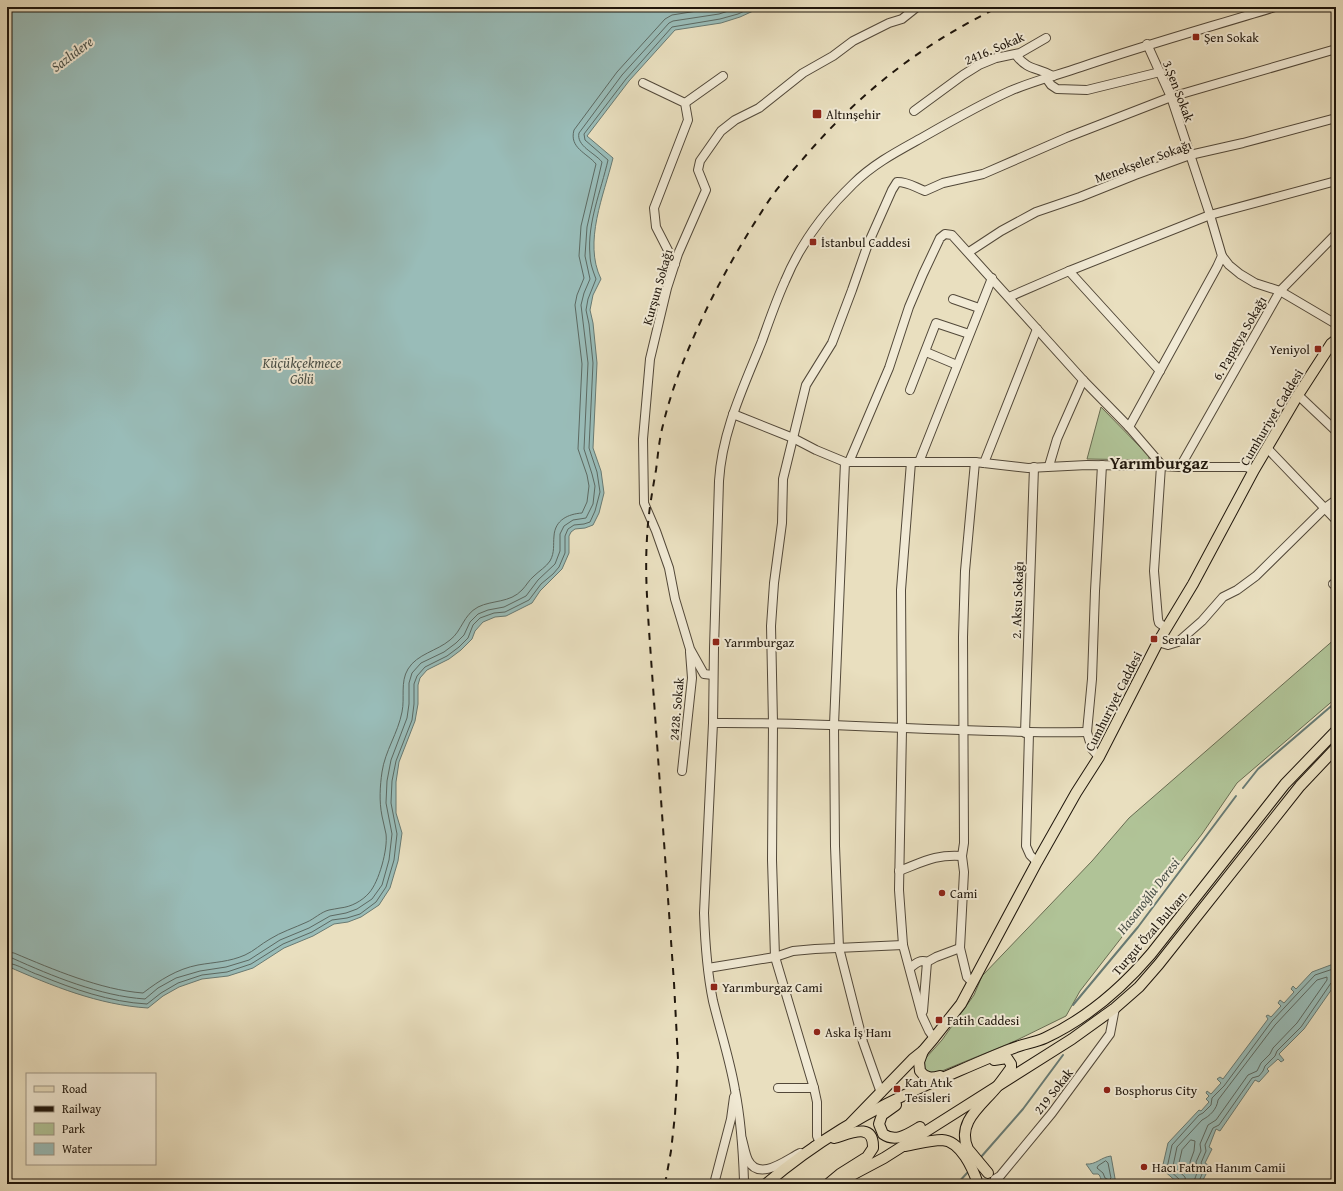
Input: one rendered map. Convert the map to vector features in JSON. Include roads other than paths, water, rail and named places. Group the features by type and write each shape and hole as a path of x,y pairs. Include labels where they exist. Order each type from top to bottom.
{"main road":[{"name":"Cumhuriyet Caddesi","path":"851,1123 913,1059 923,1051 961,1004 1037,862 1076,793 1099,757 1158,642 1193,584 1266,448 1298,395 1334,344"},
{"name":"Turgut Özal Bulvarı","path":"766,1184 820,1143 870,1112 956,1072 1011,1049 1044,1038 1063,1029 1089,1012 1129,979 1156,949 1285,784 1336,731"},
{"name":"Turgut Özal Bulvarı","path":"835,1184 884,1158 976,1099 996,1088 1066,1043 1115,1008 1139,987 1159,964 1300,786 1336,748"},
{"path":"923,1051 919,1062 920,1071 926,1077 932,1078 1007,1058 1011,1064 1011,1068 996,1088 970,1116 965,1132 965,1139 968,1149 992,1179"},
{"path":"932,1083 882,1115 879,1124 883,1134 893,1138 899,1138 946,1112 976,1099"},
{"path":"820,1143 856,1131 863,1131 868,1134 873,1143 873,1148 867,1157 840,1174 828,1184"},
{"path":"899,1148 934,1140 947,1141 954,1144 970,1165 978,1184"}],"street":[{"name":"Kurşun Sokağı","path":"714,675 704,674 690,649 675,599 669,568 644,502 643,439 650,359 666,288 706,190 698,170 700,161 721,132 735,120 760,108 803,73 833,56 854,41 889,23 902,19 917,7"},
{"path":"743,1184 742,1139 735,1089 714,1002 708,968 704,913 713,723 719,475 722,453 733,414 785,280 796,258 824,216 864,173 878,163 952,120 1011,90 1147,44 1275,7"},
{"name":"2416. Sokak","path":"914,112 963,75 979,65 996,58 1016,55 1046,38"},
{"name":"3.Şen Sokak","path":"1147,44 1170,98 1210,214 1222,256"},
{"path":"742,1139 748,1161 752,1166 760,1170 766,1170 773,1167 820,1143 817,1136 817,1102 814,1088 775,957 772,860 773,722 771,626 774,583 782,523 783,479 806,385 832,343 868,244 892,190 897,182 906,182 915,188 925,191 943,183 983,174 1068,137 1170,98 1336,49"},
{"path":"1016,55 1026,66 1047,72 1050,77 1051,85 1057,89 1087,90 1160,72"},
{"path":"685,103 723,76"},
{"path":"643,83 685,103"},
{"path":"675,264 656,227 654,208 688,120 685,103"},
{"name":"Menekşeler Sokağı","path":"969,252 1001,231 1036,212 1080,197 1190,155 1244,143 1336,118"},
{"path":"1009,297 1210,214 1336,181"},
{"path":"881,1093 863,1042 839,948 835,846 834,725 847,462 889,368 909,307 923,274 940,238 945,234 952,235 969,252 1082,380 1129,427 1158,460 1161,466 1154,571 1158,619 1166,628"},
{"name":"6. Papatya Sokağı","path":"1180,467 1280,291 1336,234"},
{"path":"1129,427 1222,256 1229,265 1255,283 1280,291 1336,324"},
{"path":"1069,271 1160,371"},
{"path":"934,1038 928,1032 922,1016 903,945 899,890 902,729 901,590 915,462 957,365 992,278"},
{"path":"953,299 980,308"},
{"path":"910,390 936,323 969,334"},
{"path":"984,463 1037,329"},
{"path":"926,352 957,365"},
{"path":"1049,466 1057,439 1082,380"},
{"path":"1298,395 1336,431"},
{"path":"733,414 847,462 975,462 1034,467 1102,465 1246,467 1254,470"},
{"path":"1266,448 1336,520"},
{"path":"972,982 967,977 960,948 964,872 962,856 964,843 963,637 965,571 975,462"},
{"path":"1099,757 1092,749 1087,732 1092,679 1102,465"},
{"name":"2. Aksu Sokağı","path":"1034,467 1027,733 1026,846 1030,855 1037,862"},
{"path":"1158,642 1166,645 1173,645 1178,642 1202,621 1223,597 1237,590 1256,576 1325,508 1336,500"},
{"name":"2428. Sokak","path":"682,771 692,678 690,649"},
{"path":"713,723 773,722 902,729 1027,733 1087,732"},
{"path":"900,872 937,857 962,856"},
{"path":"708,968 775,957 793,951 903,945"},
{"path":"910,968 918,962 927,962 936,956 960,948"},
{"path":"922,1016 926,989 927,962"},
{"name":"219 Sokak","path":"978,1184 979,1176 983,1173 992,1179 1000,1176 1052,1113 1110,1034 1115,1008"},
{"path":"778,1088 814,1088"},
{"path":"714,1184 731,1119 735,1089"}],"water":[{"name":"Küçükçekmece Gölü","path":"7,7 762,7 740,17 721,23 675,30 629,81 587,136 613,158 597,218 594,250 596,265 601,279 593,295 590,310 593,323 597,363 593,448 601,471 604,493 599,513 593,525 575,529 571,532 569,536 569,553 562,569 540,591 532,603 506,616 495,617 483,622 475,631 472,639 461,650 449,659 427,670 420,678 415,721 399,762 396,782 396,813 402,833 398,861 390,888 379,905 361,917 348,922 334,924 313,936 284,948 253,968 228,976 202,979 179,987 163,996 148,1008 94,999 41,981 7,966"},
{"path":"1336,963 1336,987 1334,986 1304,1029 1279,1054 1284,1060 1281,1062 1278,1059 1267,1069 1269,1071 1259,1082 1255,1080 1220,1131 1216,1129 1209,1147 1212,1149 1205,1163 1210,1166 1201,1184 1179,1184 1162,1169 1168,1143 1199,1110 1201,1111 1209,1102 1206,1099 1209,1096 1206,1093 1207,1091 1211,1094 1221,1083 1217,1079 1220,1077 1223,1079 1268,1019 1266,1016 1268,1015 1271,1017 1281,1006 1278,1003 1280,1000 1284,1003 1294,992 1291,989 1293,986 1296,989 1312,972"},
{"path":"1111,1156 1116,1184 1108,1184 1104,1182 1099,1174 1093,1174 1086,1164 1090,1164"}],"waterway":[{"name":"Hasanoğlu Deresi","path":"1243,788 1258,769 1336,702"},
{"name":"Hasanoğlu Deresi","path":"1073,1005 1138,927 1236,796"},
{"name":"Hasanoğlu Deresi","path":"981,1157 1023,1109 1063,1055"},
{"name":"Hasanoğlu Deresi","path":"957,1184 968,1172"}],"railway":[{"path":"665,1184 671,1151 675,1115 678,1059 648,618 646,561 650,504 660,436 667,409 689,348 715,291 751,229 783,182 823,136 845,114 892,73 943,38 999,7"}],"place":[{"name":"Şen Sokak","path":"1196,37"},
{"name":"Altınşehir","path":"817,114"},
{"name":"İstanbul Caddesi","path":"813,242"},
{"name":"Yeniyol","path":"1318,349"},
{"name":"Seralar","path":"1154,639"},
{"name":"Yarımburgaz","path":"716,642"},
{"name":"Cami","path":"942,893"},
{"name":"Yarımburgaz Cami","path":"714,987"},
{"name":"Fatih Caddesi","path":"939,1020"},
{"name":"Aska İş Hanı","path":"817,1032"},
{"name":"Katı Atık Tesisleri","path":"897,1089"},
{"name":"Bosphorus City","path":"1107,1090"},
{"name":"Hacı Fatma Hanım Camii","path":"1144,1167"}],"district":[{"name":"Yarımburgaz","path":"1159,463"}],"water label":[{"name":"Sazlıdere","path":"72,54"}]}
